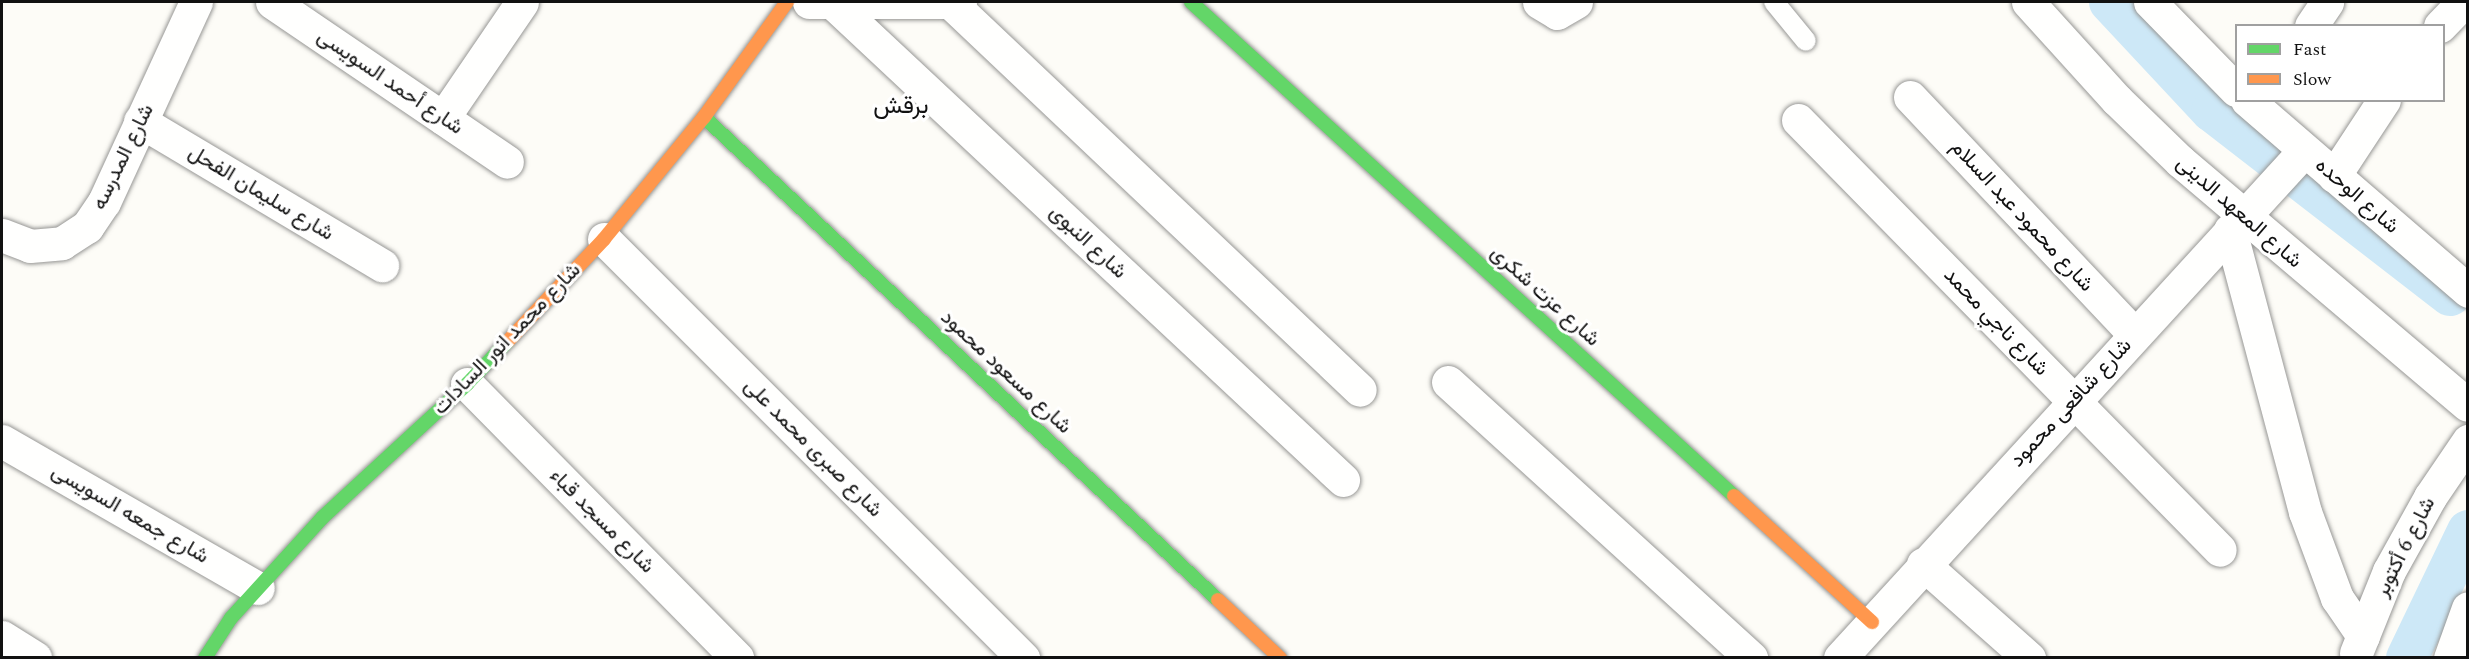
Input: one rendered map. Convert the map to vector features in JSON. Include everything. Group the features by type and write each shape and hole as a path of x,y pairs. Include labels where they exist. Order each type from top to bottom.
{"street":[{"name":"شارع المدرسه","path":"2,235 30,246 62,243 87,227 104,202 196,2"},
{"name":"شارع أحمد السويسى","path":"272,2 507,162"},
{"path":"443,118 522,2"},
{"name":"شارع محمد انور السادات","path":"205,657 231,618 323,516 467,384 604,239 704,117 787,2"},
{"path":"821,3 954,2 1360,390"},
{"name":"شارع عزت شكرى","path":"1191,2 1872,622"},
{"path":"1539,2 1557,13 1576,2"},
{"name":"شارع المعهد الدينى","path":"2028,2 2117,100 2236,224 2468,405"},
{"name":"شارع الوحده","path":"2150,2 2235,84"},
{"path":"2312,24 2327,2"},
{"path":"2442,24 2463,2"},
{"name":"شارع النبوى","path":"821,3 1343,480"},
{"name":"شارع محمود عبد السلام","path":"1910,97 2134,334"},
{"name":"شارع الوحده","path":"2253,102 2304,151 2463,277"},
{"path":"2334,176 2383,102"},
{"name":"شارع مسعود محمود","path":"704,117 1280,657"},
{"name":"شارع ناجي محمد","path":"1798,120 2220,550"},
{"name":"شارع سليمان الفحل","path":"141,121 382,265"},
{"name":"شارع شافعى محمود","path":"1847,655 1872,622 1923,564 2304,151"},
{"path":"2236,224 2305,512 2337,598 2359,647"},
{"name":"شارع صبرى محمد على","path":"604,239 1023,657"},
{"path":"1448,382 1751,657"},
{"name":"شارع مسجد قباء","path":"467,384 737,657"},
{"name":"شارع جمعه السويسى","path":"2,441 258,588"},
{"name":"شارع 6 أكتوبر","path":"2359,647 2389,571 2430,497 2468,441"},
{"path":"1923,564 2029,657"},
{"path":"2,637 35,657"}],"lane":[{"path":"1774,2 1806,41"}],"waterway":[{"path":"2110,2 2212,111 2450,295"},
{"path":"2407,658 2468,531"}],"traffic: fast":[{"path":"1191,2 1734,496"},
{"path":"704,117 1218,600"},
{"path":"205,658 231,618 323,517 467,384 508,341"}],"traffic: slow":[{"path":"508,341 604,239 704,117 787,2"},
{"path":"1734,496 1872,622"},
{"path":"1218,600 1280,658"}],"district":[{"name":"برقش","path":"901,107"}]}
